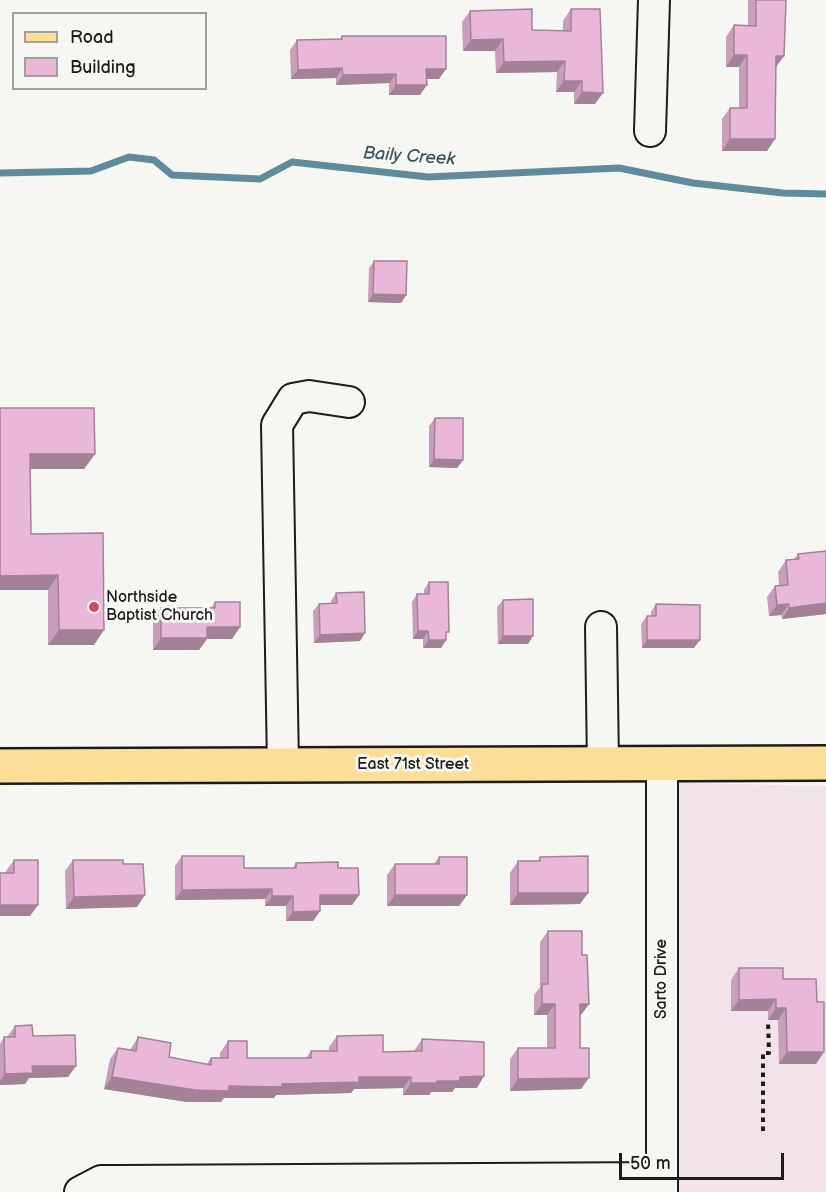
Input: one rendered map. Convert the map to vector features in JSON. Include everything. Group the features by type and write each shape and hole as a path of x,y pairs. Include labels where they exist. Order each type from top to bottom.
{"main road":[{"name":"East 71st Street","path":"0,766 826,763"}],"street":[{"path":"650,131 654,0"},
{"path":"283,765 277,425 293,399 309,396 349,402"},
{"path":"601,627 603,765"},
{"name":"Sarto Drive","path":"662,765 662,1185"},
{"path":"80,1192 101,1181 662,1185"}],"path":[{"path":"763,1131 763,1053 769,1053 768,1020"}],"shaded area":[{"path":"647,782 826,786 826,1192 667,1192"}],"building":[{"path":"756,0 786,0 784,56 776,56 775,139 730,139 730,108 747,108 747,55 734,55 734,25 756,26"},
{"path":"532,9 532,30 571,31 571,9 600,9 603,93 582,92 582,81 564,81 565,61 504,62 503,39 471,40 470,11"},
{"path":"342,36 446,36 446,69 426,69 427,85 396,85 396,74 343,75 342,68 298,70 297,40 342,39"},
{"path":"374,261 407,261 406,295 373,294"},
{"path":"0,408 94,408 95,454 30,454 31,534 103,533 104,630 59,630 58,575 0,576"},
{"path":"435,418 463,418 463,460 434,459"},
{"path":"826,551 826,603 789,608 789,604 777,605 775,586 788,585 786,560 799,559 798,554"},
{"path":"429,582 448,582 449,632 446,632 446,640 429,640 428,631 418,631 417,594 429,594"},
{"path":"364,592 365,633 320,635 319,604 337,603 336,593"},
{"path":"533,599 533,636 503,636 503,600"},
{"path":"215,602 240,602 240,627 207,627 207,638 161,638 161,608 215,608"},
{"path":"656,604 700,605 700,640 647,640 647,616 656,616"},
{"path":"182,856 244,856 244,868 296,868 296,863 338,862 338,868 358,868 359,895 320,895 320,911 293,912 293,896 272,896 272,889 182,890"},
{"path":"588,856 588,893 518,893 518,861 540,861 540,857"},
{"path":"439,857 467,857 467,895 395,895 395,864 439,864"},
{"path":"14,860 38,860 38,905 0,905 0,873 14,873"},
{"path":"73,860 123,860 123,864 143,864 145,895 74,897"},
{"path":"548,931 582,931 582,955 587,955 589,1004 580,1004 580,1048 589,1048 589,1078 518,1079 518,1048 555,1048 555,1004 542,1004 542,984 548,984"},
{"path":"739,968 783,968 783,979 816,979 817,1002 824,1002 824,1052 787,1052 786,1008 776,1008 776,999 739,1000"},
{"path":"32,1025 33,1036 75,1035 76,1066 32,1066 33,1073 5,1074 4,1037 15,1037 15,1026"},
{"path":"383,1035 383,1052 422,1051 422,1039 484,1042 484,1076 460,1077 460,1081 437,1081 437,1083 411,1083 411,1077 359,1077 359,1082 282,1084 282,1087 229,1086 229,1091 195,1090 112,1077 118,1048 136,1051 138,1037 171,1043 169,1057 211,1065 211,1058 228,1058 228,1041 247,1041 247,1058 311,1058 311,1051 337,1051 337,1036"}],"waterway":[{"name":"Baily Creek","path":"0,173 91,171 129,157 154,160 172,175 260,179 292,162 428,177 619,168 693,183 783,193 826,194"}],"place":[{"name":"Northside Baptist Church","path":"94,607"}]}
